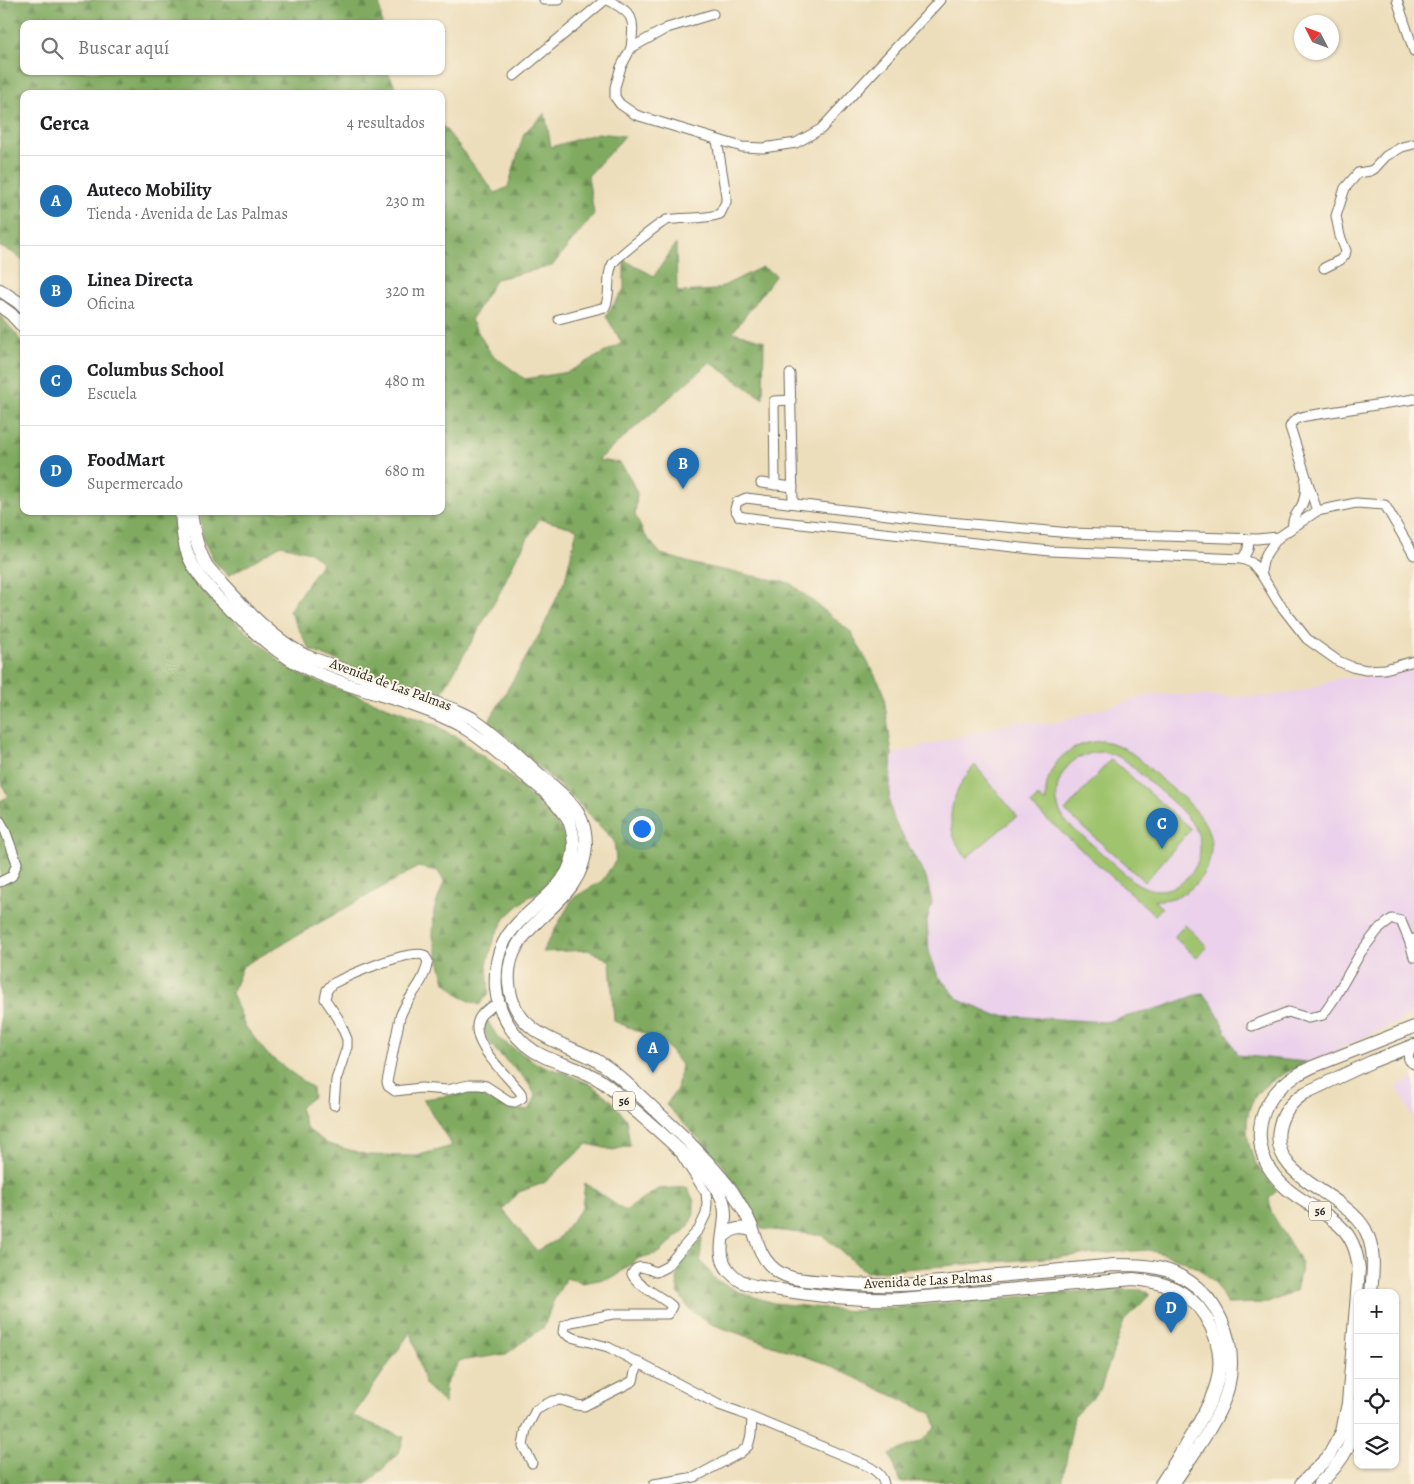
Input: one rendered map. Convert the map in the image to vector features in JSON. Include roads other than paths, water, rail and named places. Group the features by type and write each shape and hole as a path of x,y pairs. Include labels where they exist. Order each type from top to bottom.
{"main road":[{"path":"0,290 20,304"},
{"path":"0,306 20,324"},
{"name":"Avenida de Las Palmas","path":"181,515 184,541 191,563 214,592 255,634 300,665 322,675 424,709 458,724 498,753 538,786 554,801 568,819 573,834 574,849 571,865 553,892 514,927 502,944 497,963 496,990 504,1018 521,1041 541,1055 585,1072 603,1082 676,1147 710,1181 721,1196 724,1205 725,1215 721,1250 725,1266 736,1278 755,1286 849,1299 872,1300 1134,1280 1159,1282 1170,1286 1188,1297 1198,1306 1210,1323 1218,1344 1219,1376 1210,1403 1202,1419 1161,1484"},
{"name":"Avenida de Las Palmas","path":"191,515 194,536 207,566 244,608 272,633 306,656 456,710 475,720 549,783 576,810 583,822 586,838 584,861 576,881 528,930 517,944 512,956 508,980 515,1008 521,1017 541,1034 555,1043 597,1061 613,1072 664,1118 707,1161 725,1181 740,1204 753,1231 759,1250 768,1264 783,1275 792,1278 873,1286 1114,1265 1149,1266 1175,1273 1200,1290 1214,1307 1227,1336 1231,1359 1228,1388 1217,1416 1173,1484"},
{"name":"56","path":"1301,1484 1328,1457 1342,1432 1348,1404 1359,1269 1356,1251 1337,1223 1293,1194 1277,1180 1269,1169 1259,1141 1261,1120 1271,1099 1279,1089 1297,1075 1312,1067 1414,1027"},
{"name":"56","path":"1371,1289 1374,1260 1369,1239 1364,1229 1350,1211 1304,1179 1288,1165 1283,1158 1278,1132 1284,1113 1296,1099 1305,1093 1372,1062 1414,1046"},
{"path":"723,1237 730,1230 740,1228 753,1231"},
{"path":"755,1286 765,1277 768,1264"},
{"path":"1319,1484 1346,1454 1355,1424"}],"street":[{"path":"544,0 558,0"},
{"path":"514,76 606,0 626,12 633,24 631,48 620,67 615,87 615,97 620,104 636,115 742,147 764,148 796,143 821,129 940,0"},
{"path":"1397,0 1414,51"},
{"path":"631,48 667,28 713,14"},
{"path":"559,319 604,308 608,301 610,273 613,262 664,220 712,217 720,214 726,202 726,196 717,140"},
{"path":"1324,268 1340,260 1346,251 1340,236 1336,216 1344,188 1358,173 1374,169 1386,156 1402,147 1414,144"},
{"path":"790,374 793,503"},
{"path":"775,485 774,401 791,400"},
{"path":"1317,511 1290,427 1295,419 1414,400"},
{"path":"1294,527 1293,520 1302,505 1305,494 1303,471"},
{"path":"761,483 793,487"},
{"path":"1279,537 1248,539 1071,533 938,521 746,498 737,502 735,509 739,516 773,521 1050,551 1242,559 1252,563 1261,574 1278,602 1307,639 1338,661 1366,670 1386,669 1414,661"},
{"path":"1261,574 1267,551 1279,537 1317,511 1356,504 1386,506 1414,555"},
{"path":"1242,559 1248,551 1248,539"},
{"path":"0,822 5,830 17,863 12,876 0,882"},
{"path":"1252,1026 1288,1012 1308,1018 1323,1015 1334,1000 1361,952 1378,930 1392,919 1401,921 1411,939 1414,957"},
{"path":"334,1105 336,1080 347,1047 347,1039 338,1018 325,999 327,990 332,984 382,963 412,955 424,955 428,961 424,978 400,1017 387,1082 388,1086 395,1091 422,1088 447,1090 469,1085 480,1085 486,1086 509,1101 515,1102 522,1098 521,1094 492,1062 476,1032 480,1016 487,1009 500,1003"},
{"path":"1414,1046 1408,1057 1409,1061 1414,1064"},
{"path":"676,1147 706,1194 706,1214 699,1229 666,1267 656,1272 643,1267 638,1268 632,1274 636,1280 672,1306 668,1314 613,1314 572,1322 563,1328 563,1332 571,1337 608,1346 719,1405 862,1463 878,1474 883,1479 884,1484"},
{"path":"532,1463 523,1446 526,1429 536,1410 552,1401 561,1400 584,1406 633,1381 640,1363"},
{"path":"654,1484 695,1478 740,1453 748,1446 752,1435 752,1418"},
{"path":"877,1484 878,1474"}],"place":[{"name":"Linea Directa","path":"683,489"},
{"name":"Columbus School","path":"1162,849"},
{"name":"Auteco Mobility","path":"653,1073"},
{"name":"FoodMart","path":"1171,1333"}]}
